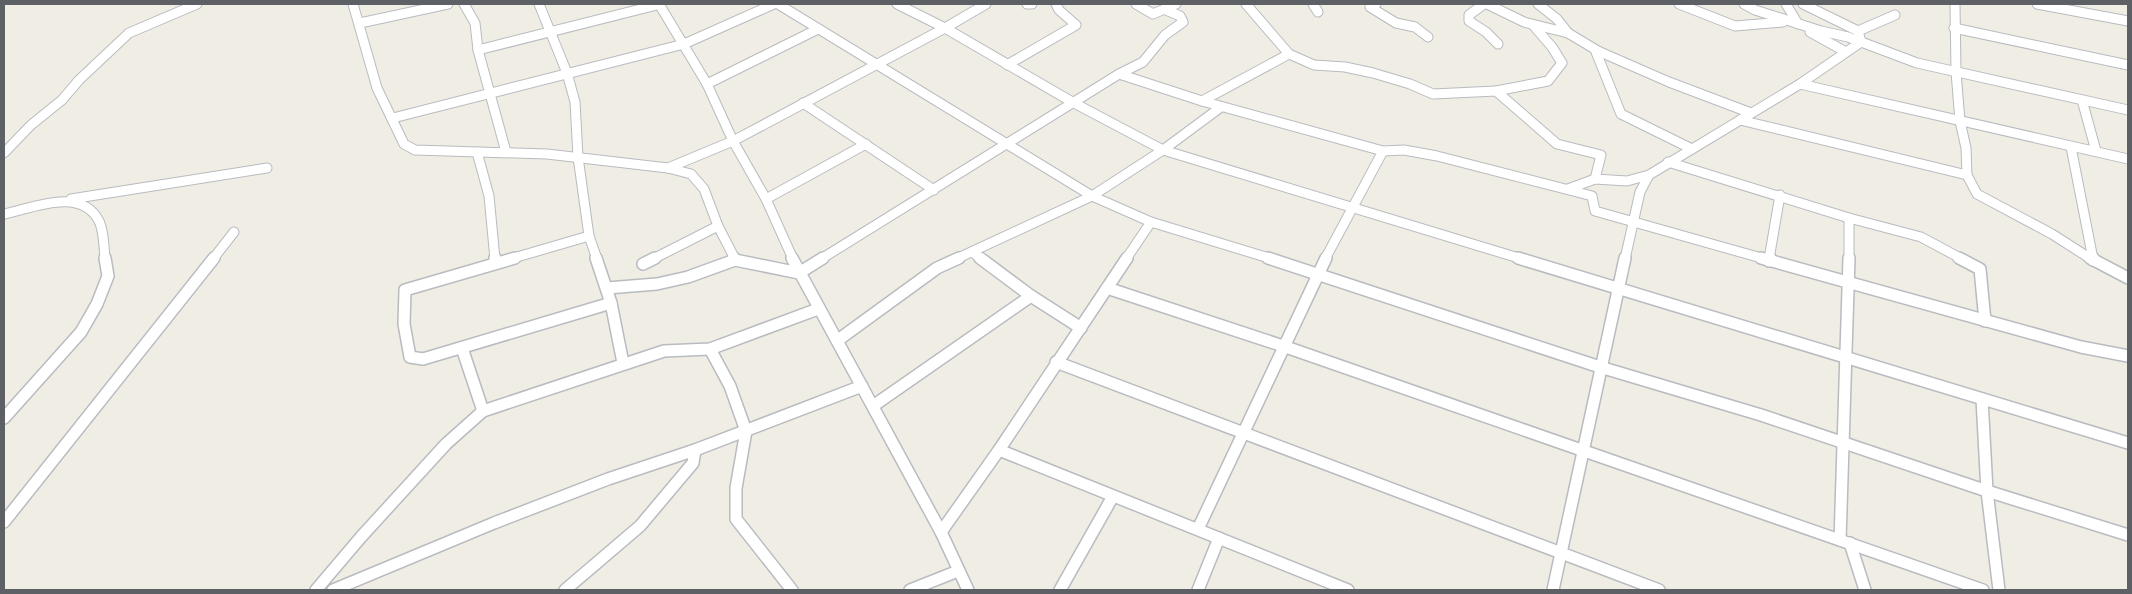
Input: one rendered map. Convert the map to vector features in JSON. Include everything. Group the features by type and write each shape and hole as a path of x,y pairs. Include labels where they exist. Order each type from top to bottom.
{"street":[{"path":"4,153 31,125 62,100 79,80 129,33 197,4"},
{"path":"353,4 360,23 377,88 404,144 415,150 506,152 578,157 668,168 692,174 704,189 718,226 735,260"},
{"path":"360,23 448,4"},
{"path":"464,4 475,22 478,50 506,152"},
{"path":"539,4 567,73 576,102 578,157 589,236 611,302 622,364"},
{"path":"478,50 660,4 707,84 733,141 766,199 799,273 818,309 838,340 940,532 968,590"},
{"path":"393,118 684,44 774,4"},
{"path":"778,4 1092,196 1150,222 1318,273 1600,367 1761,415 1987,491 2128,535"},
{"path":"897,4 945,28 1074,103 1163,150 1352,209 1845,356 2128,443"},
{"path":"668,168 733,141 945,28 986,4"},
{"path":"1027,4 1032,4"},
{"path":"1007,65 1076,25 1059,10 1056,4"},
{"path":"1136,4 1153,14 1166,10 1176,4"},
{"path":"1246,4 1289,54 1314,64 1345,67 1382,76 1410,84 1432,94 1496,91 1548,81 1562,63 1552,47 1532,24"},
{"path":"1313,4 1318,12"},
{"path":"1376,4 1370,7 1396,23 1412,26 1428,37"},
{"path":"1498,44 1486,32 1469,21 1469,15 1485,4 1532,24 1568,33 1598,50 1669,82 1751,114"},
{"path":"1538,4 1557,19 1568,33"},
{"path":"1679,4 1735,26 1777,21 1798,24"},
{"path":"1744,4 1755,10 1861,42 1917,62 2128,110"},
{"path":"1786,4 1798,24 1846,52"},
{"path":"1804,4 1858,31 1861,42"},
{"path":"1954,4 1960,121 1966,148 1967,175 1977,194 2052,234 2093,260 2128,278"},
{"path":"2037,4 2062,6 2128,21"},
{"path":"607,288 657,284 688,277 735,260 799,273 1119,74 1143,62 1165,35 1182,22 1180,16 1166,10"},
{"path":"1858,31 1895,15"},
{"path":"1954,28 2128,66"},
{"path":"707,84 818,29"},
{"path":"1568,189 1594,179 1627,181 1649,175 1800,84 1861,42"},
{"path":"1598,50 1596,52 1621,114 1692,149"},
{"path":"1202,101 1289,54"},
{"path":"1119,74 1220,107 1382,151 1410,150 1465,162 1568,189 1592,196 1596,211 1849,284 2081,347 2128,356"},
{"path":"1800,84 2128,160"},
{"path":"1496,91 1557,144 1600,155 1594,179"},
{"path":"2082,100 2096,152"},
{"path":"803,104 934,190"},
{"path":"838,340 937,268 1092,196 1163,150 1220,107"},
{"path":"1740,120 1967,175"},
{"path":"766,199 866,144"},
{"path":"2071,146 2093,260"},
{"path":"1198,529 1318,273 1382,151"},
{"path":"477,152 489,196 495,263"},
{"path":"1668,162 1780,195 1849,218 1921,237 1980,269 1985,321"},
{"path":"4,214 67,200 267,168"},
{"path":"1553,590 1562,555 1600,367 1640,192 1649,175"},
{"path":"1769,261 1780,195"},
{"path":"4,418 81,332 97,304 108,276 100,222 91,210 79,203 67,200"},
{"path":"1849,218 1849,284 1845,356 1845,542 1865,590"},
{"path":"940,532 999,450 1150,222"},
{"path":"643,264 718,226"},
{"path":"4,522 234,232"},
{"path":"589,236 405,290 403,308 410,357 423,359 611,302"},
{"path":"972,252 1031,296 1081,328"},
{"path":"1107,288 1283,346 1983,590"},
{"path":"873,406 1031,296"},
{"path":"316,590 361,537 446,444 482,411 664,351 710,349 818,309"},
{"path":"462,348 482,411"},
{"path":"710,349 730,386 746,431 736,488 736,519 792,590"},
{"path":"1056,362 1562,555 1659,590"},
{"path":"333,590 494,523 608,479 695,450 862,386"},
{"path":"1982,399 1987,491 1999,590"},
{"path":"565,590 640,526 693,463 695,450"},
{"path":"999,450 1112,498 1198,529 1348,590"},
{"path":"1060,590 1112,498"},
{"path":"1198,590 1219,538"},
{"path":"910,590 958,571"}]}
